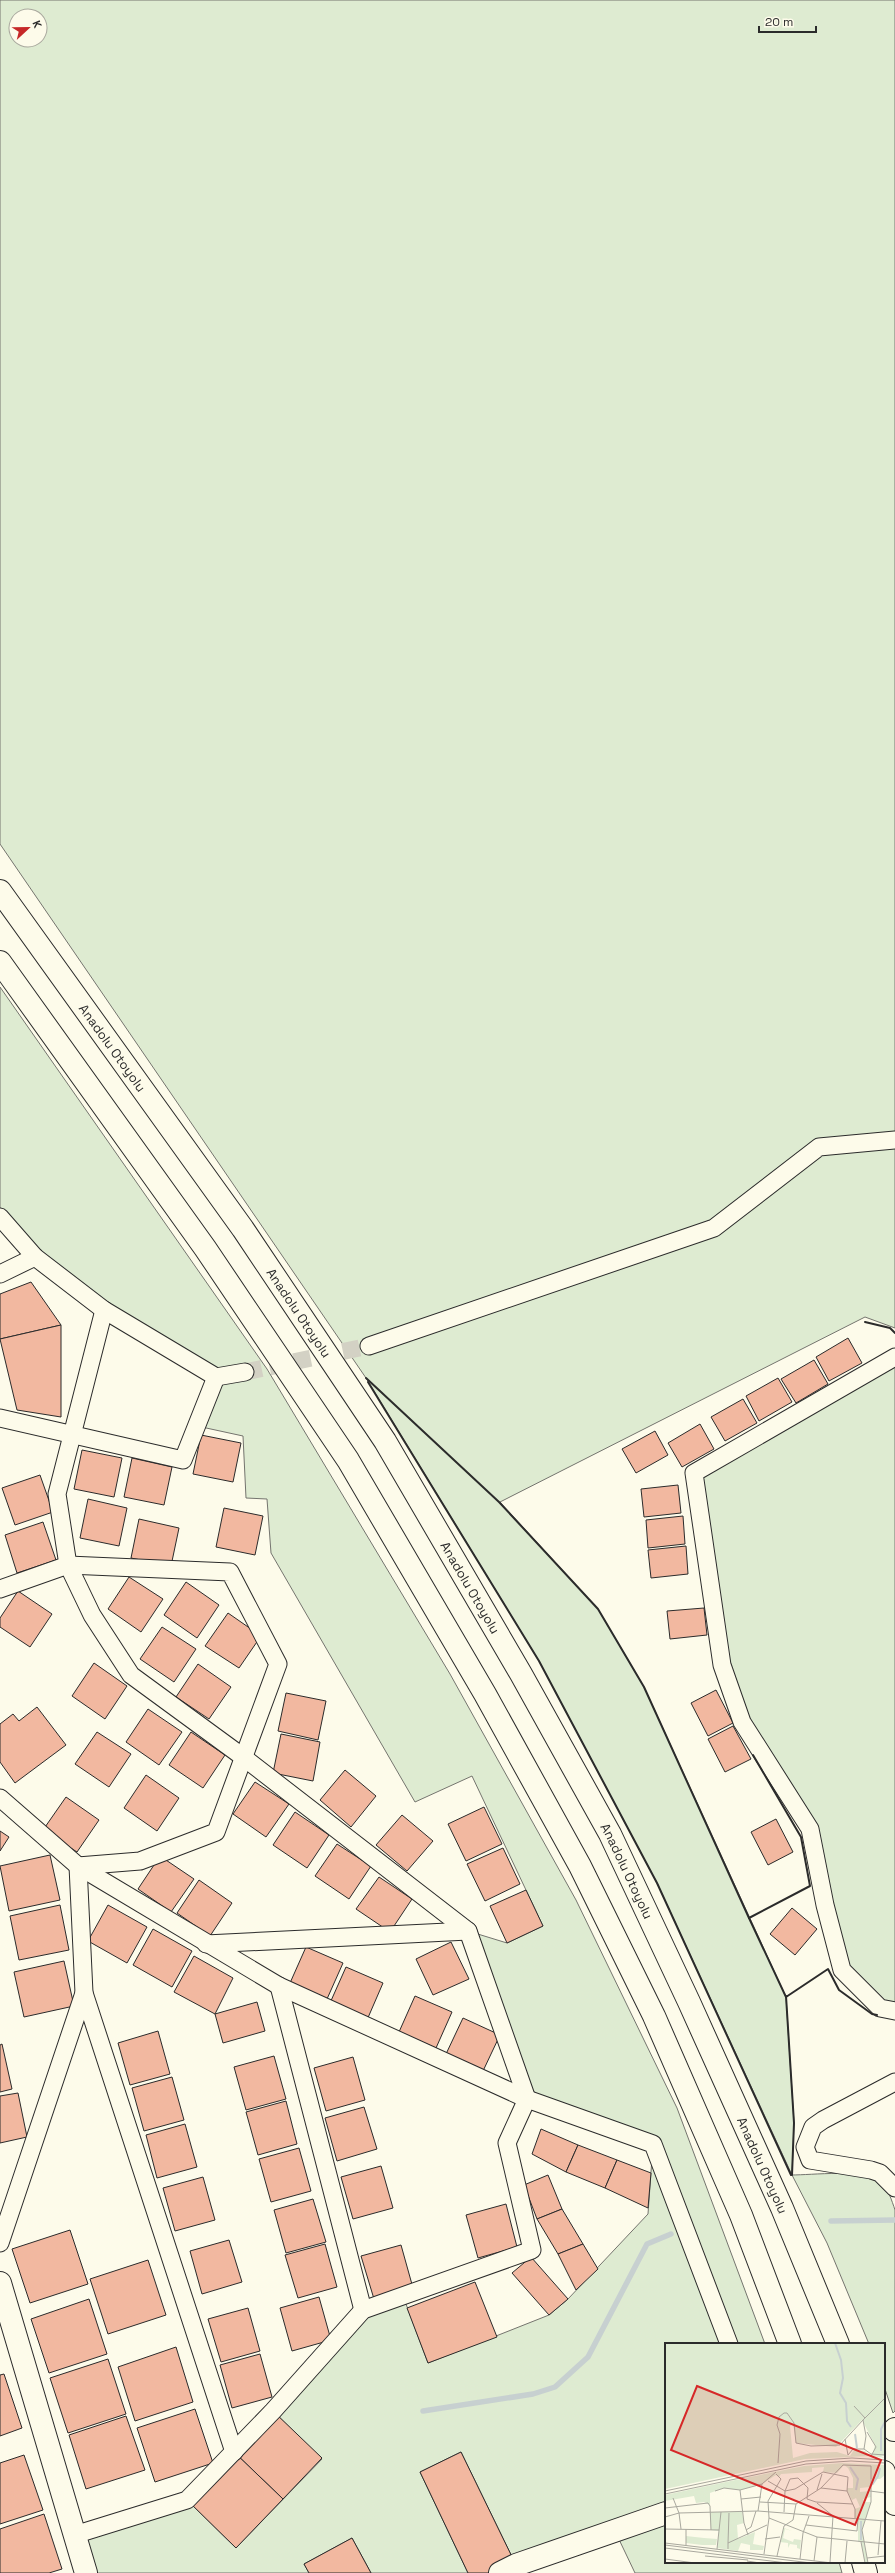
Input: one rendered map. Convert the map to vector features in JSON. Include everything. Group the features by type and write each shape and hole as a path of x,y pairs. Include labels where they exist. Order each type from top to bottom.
{"main road":[{"name":"Anadolu Otoyolu","path":"0,891 248,1235 385,1441 522,1674 610,1834 686,1995 782,2208 838,2343"},
{"path":"0,962 205,1248 348,1460 485,1694 580,1866 654,2016 741,2215 790,2343"},
{"path":"0,2283 86,2573"},
{"path":"885,2475 895,2504"},
{"path":"500,2573 516,2565 665,2513"},
{"path":"863,2563 866,2573"}],"street":[{"path":"369,1346 714,1228 819,1147 895,1140"},
{"path":"0,1217 35,1257 104,1310 216,1377 245,1372"},
{"path":"0,1274 35,1257"},
{"path":"74,2535 188,2500 234,2452 363,2310 532,2250 507,2143 527,2099 468,1931 243,1757 131,1675 92,1615 68,1565 57,1494 71,1433 104,1310"},
{"path":"895,1357 694,1473 722,1666 742,1722 810,1829 825,1905 842,1970 880,2008 895,2011"},
{"path":"0,1418 71,1433 183,1460 216,1377"},
{"path":"0,1589 68,1565 230,1572 278,1664 216,1832 140,1861 78,1866"},
{"path":"0,1798 78,1866 206,1944 279,1986 527,2099 653,2144 729,2343"},
{"path":"78,1866 84,1993 234,2452"},
{"path":"206,1944 468,1931"},
{"path":"279,1986 363,2310"},
{"path":"0,2243 84,1993"},
{"path":"895,2082 818,2124 808,2136 805,2147 810,2160 872,2170 880,2173 895,2188"}],"green space":[{"path":"0,0 895,0 895,1328 865,1317 500,1502 598,1609 644,1687 786,1997 794,2123 792,2175 657,1883 539,1661 366,1378 0,844"},
{"path":"0,987 267,1369 450,1674 576,1900 677,2108 765,2343 665,2343 665,2512 516,2565 461,2452 420,2472 468,2573 371,2573 352,2538 304,2564 309,2573 86,2573 74,2535 187,2500 236,2548 322,2459 273,2411 363,2310 403,2296 428,2363 549,2315 568,2299 648,2214 653,2144 527,2099 468,1931 507,1943 543,1926 472,1776 415,1802 271,1553 267,1499 246,1498 243,1436 197,1426 216,1377 104,1310 0,1217"},
{"path":"895,1357 895,2011 842,1970 810,1829 742,1722 722,1665 694,1473"},
{"path":"851,2174 873,2177 883,2183 891,2198 895,2210 895,2411 893,2413 885,2389 885,2343 869,2343 827,2243 792,2175"},
{"path":"665,2513 665,2563 839,2563 842,2573 635,2573 615,2531"}],"building":[{"path":"31,1282 61,1325 0,1339 0,1294"},
{"path":"61,1325 61,1417 17,1410 0,1339"},
{"path":"848,1338 862,1363 829,1381 816,1357"},
{"path":"814,1360 828,1384 796,1403 781,1379"},
{"path":"778,1378 792,1402 759,1421 746,1396"},
{"path":"743,1399 757,1423 725,1441 711,1417"},
{"path":"700,1424 714,1449 682,1467 668,1443"},
{"path":"655,1431 668,1455 636,1473 622,1449"},
{"path":"201,1435 241,1443 233,1482 193,1474"},
{"path":"82,1450 122,1458 114,1497 74,1489"},
{"path":"132,1458 172,1467 164,1505 124,1497"},
{"path":"40,1475 53,1512 15,1525 2,1488"},
{"path":"678,1485 681,1513 644,1517 641,1489"},
{"path":"88,1499 127,1508 119,1546 80,1538"},
{"path":"224,1508 263,1516 255,1555 216,1547"},
{"path":"683,1516 685,1544 648,1548 646,1520"},
{"path":"139,1519 179,1528 171,1566 131,1558"},
{"path":"43,1522 56,1560 17,1573 5,1535"},
{"path":"686,1546 688,1574 651,1578 648,1550"},
{"path":"129,1577 163,1599 141,1632 108,1609"},
{"path":"186,1582 219,1605 197,1638 164,1615"},
{"path":"18,1591 52,1614 30,1647 0,1627 0,1618"},
{"path":"704,1608 707,1635 670,1639 667,1611"},
{"path":"228,1613 261,1636 239,1668 205,1646"},
{"path":"162,1627 196,1649 174,1682 140,1659"},
{"path":"94,1663 127,1686 105,1719 72,1696"},
{"path":"198,1664 231,1687 209,1719 176,1697"},
{"path":"716,1690 733,1723 708,1736 691,1703"},
{"path":"286,1693 326,1701 318,1740 278,1731"},
{"path":"37,1707 66,1745 15,1783 0,1762 0,1724 13,1714 19,1721"},
{"path":"148,1709 182,1732 159,1765 126,1742"},
{"path":"733,1726 751,1759 725,1772 708,1739"},
{"path":"97,1732 131,1754 109,1787 75,1764"},
{"path":"191,1732 225,1755 203,1788 169,1765"},
{"path":"281,1734 320,1742 313,1781 273,1773"},
{"path":"345,1770 376,1796 351,1827 320,1800"},
{"path":"146,1775 179,1798 157,1831 124,1808"},
{"path":"255,1782 289,1804 266,1837 233,1814"},
{"path":"66,1797 99,1820 77,1852 43,1830"},
{"path":"484,1807 502,1844 466,1861 448,1824"},
{"path":"295,1812 329,1835 307,1868 273,1845"},
{"path":"402,1815 433,1841 407,1871 376,1845"},
{"path":"776,1819 793,1852 768,1865 751,1832"},
{"path":"0,1831 9,1837 0,1851"},
{"path":"337,1844 371,1866 349,1899 315,1876"},
{"path":"503,1848 520,1884 485,1901 467,1864"},
{"path":"50,1855 60,1900 9,1911 0,1866"},
{"path":"160,1856 194,1879 171,1912 138,1889"},
{"path":"379,1877 412,1899 390,1932 356,1909"},
{"path":"199,1880 232,1903 210,1936 177,1913"},
{"path":"526,1890 543,1926 507,1943 490,1906"},
{"path":"60,1905 69,1950 19,1960 10,1916"},
{"path":"108,1905 147,1927 127,1963 88,1941"},
{"path":"792,1908 817,1929 795,1955 770,1934"},
{"path":"153,1929 192,1951 172,1987 133,1965"},
{"path":"451,1942 469,1979 433,1995 416,1959"},
{"path":"306,1947 343,1963 327,1999 290,1983"},
{"path":"194,1956 233,1978 215,2014 174,1992"},
{"path":"64,1961 74,2006 24,2017 14,1972"},
{"path":"346,1967 383,1983 367,2020 330,2003"},
{"path":"415,1996 452,2012 436,2048 399,2032"},
{"path":"257,2002 265,2031 223,2043 215,2014"},
{"path":"463,2018 500,2035 483,2071 446,2054"},
{"path":"158,2031 170,2074 130,2085 118,2043"},
{"path":"2,2044 12,2089 0,2092 0,2045"},
{"path":"274,2056 286,2099 246,2110 234,2067"},
{"path":"353,2057 365,2100 326,2111 314,2068"},
{"path":"172,2077 184,2120 144,2131 132,2088"},
{"path":"18,2093 27,2137 0,2143 0,2096"},
{"path":"286,2101 297,2144 258,2155 246,2112"},
{"path":"364,2107 377,2149 337,2161 325,2118"},
{"path":"185,2124 197,2167 157,2178 146,2135"},
{"path":"541,2129 578,2145 566,2172 532,2154"},
{"path":"578,2145 617,2160 605,2188 566,2172"},
{"path":"299,2148 311,2191 271,2202 259,2159"},
{"path":"617,2160 651,2173 648,2208 605,2188"},
{"path":"381,2166 393,2208 353,2219 341,2177"},
{"path":"548,2175 562,2209 537,2219 524,2185"},
{"path":"203,2177 215,2220 175,2231 163,2188"},
{"path":"313,2199 326,2242 286,2253 274,2210"},
{"path":"506,2204 517,2247 478,2258 466,2215"},
{"path":"562,2209 583,2244 558,2254 537,2219"},
{"path":"70,2230 88,2284 30,2303 12,2249"},
{"path":"229,2240 242,2282 202,2294 190,2251"},
{"path":"325,2244 337,2287 298,2298 285,2255"},
{"path":"583,2244 598,2269 576,2290 558,2254"},
{"path":"401,2245 413,2288 374,2299 361,2256"},
{"path":"531,2257 568,2299 549,2315 512,2273"},
{"path":"148,2260 166,2315 108,2334 90,2279"},
{"path":"475,2282 497,2337 428,2363 407,2308"},
{"path":"319,2297 331,2340 292,2351 280,2308"},
{"path":"89,2299 107,2354 49,2373 31,2319"},
{"path":"248,2308 260,2351 221,2362 208,2319"},
{"path":"176,2347 193,2402 135,2421 118,2367"},
{"path":"260,2354 272,2397 232,2408 220,2365"},
{"path":"108,2359 126,2414 68,2433 50,2378"},
{"path":"4,2374 22,2428 0,2436 0,2375"},
{"path":"195,2409 213,2463 155,2482 137,2428"},
{"path":"273,2411 322,2458 283,2499 234,2452"},
{"path":"126,2416 145,2470 86,2489 69,2435"},
{"path":"234,2452 283,2499 236,2548 187,2500"},
{"path":"461,2452 516,2565 500,2573 468,2573 420,2472"},
{"path":"24,2455 43,2510 0,2524 0,2463"},
{"path":"44,2514 62,2569 49,2573 0,2573 0,2529"},
{"path":"352,2538 371,2573 309,2573 304,2564"}],"waterway":[{"path":"831,2221 895,2220"},
{"path":"423,2411 533,2394 555,2387 588,2357 647,2244 671,2234"}],"tunnel":[{"path":"245,1372 369,1346"}],"wall":[{"path":"865,1322 890,1328 895,1333"},
{"path":"366,1378 499,1502 598,1609 644,1687 749,1918"},
{"path":"368,1382 539,1661 657,1883 791,2175"},
{"path":"753,1755 801,1837 810,1886 749,1918 786,1997 828,1969 839,1990 872,2014 877,2015"},
{"path":"786,1996 794,2123 792,2175"}]}
